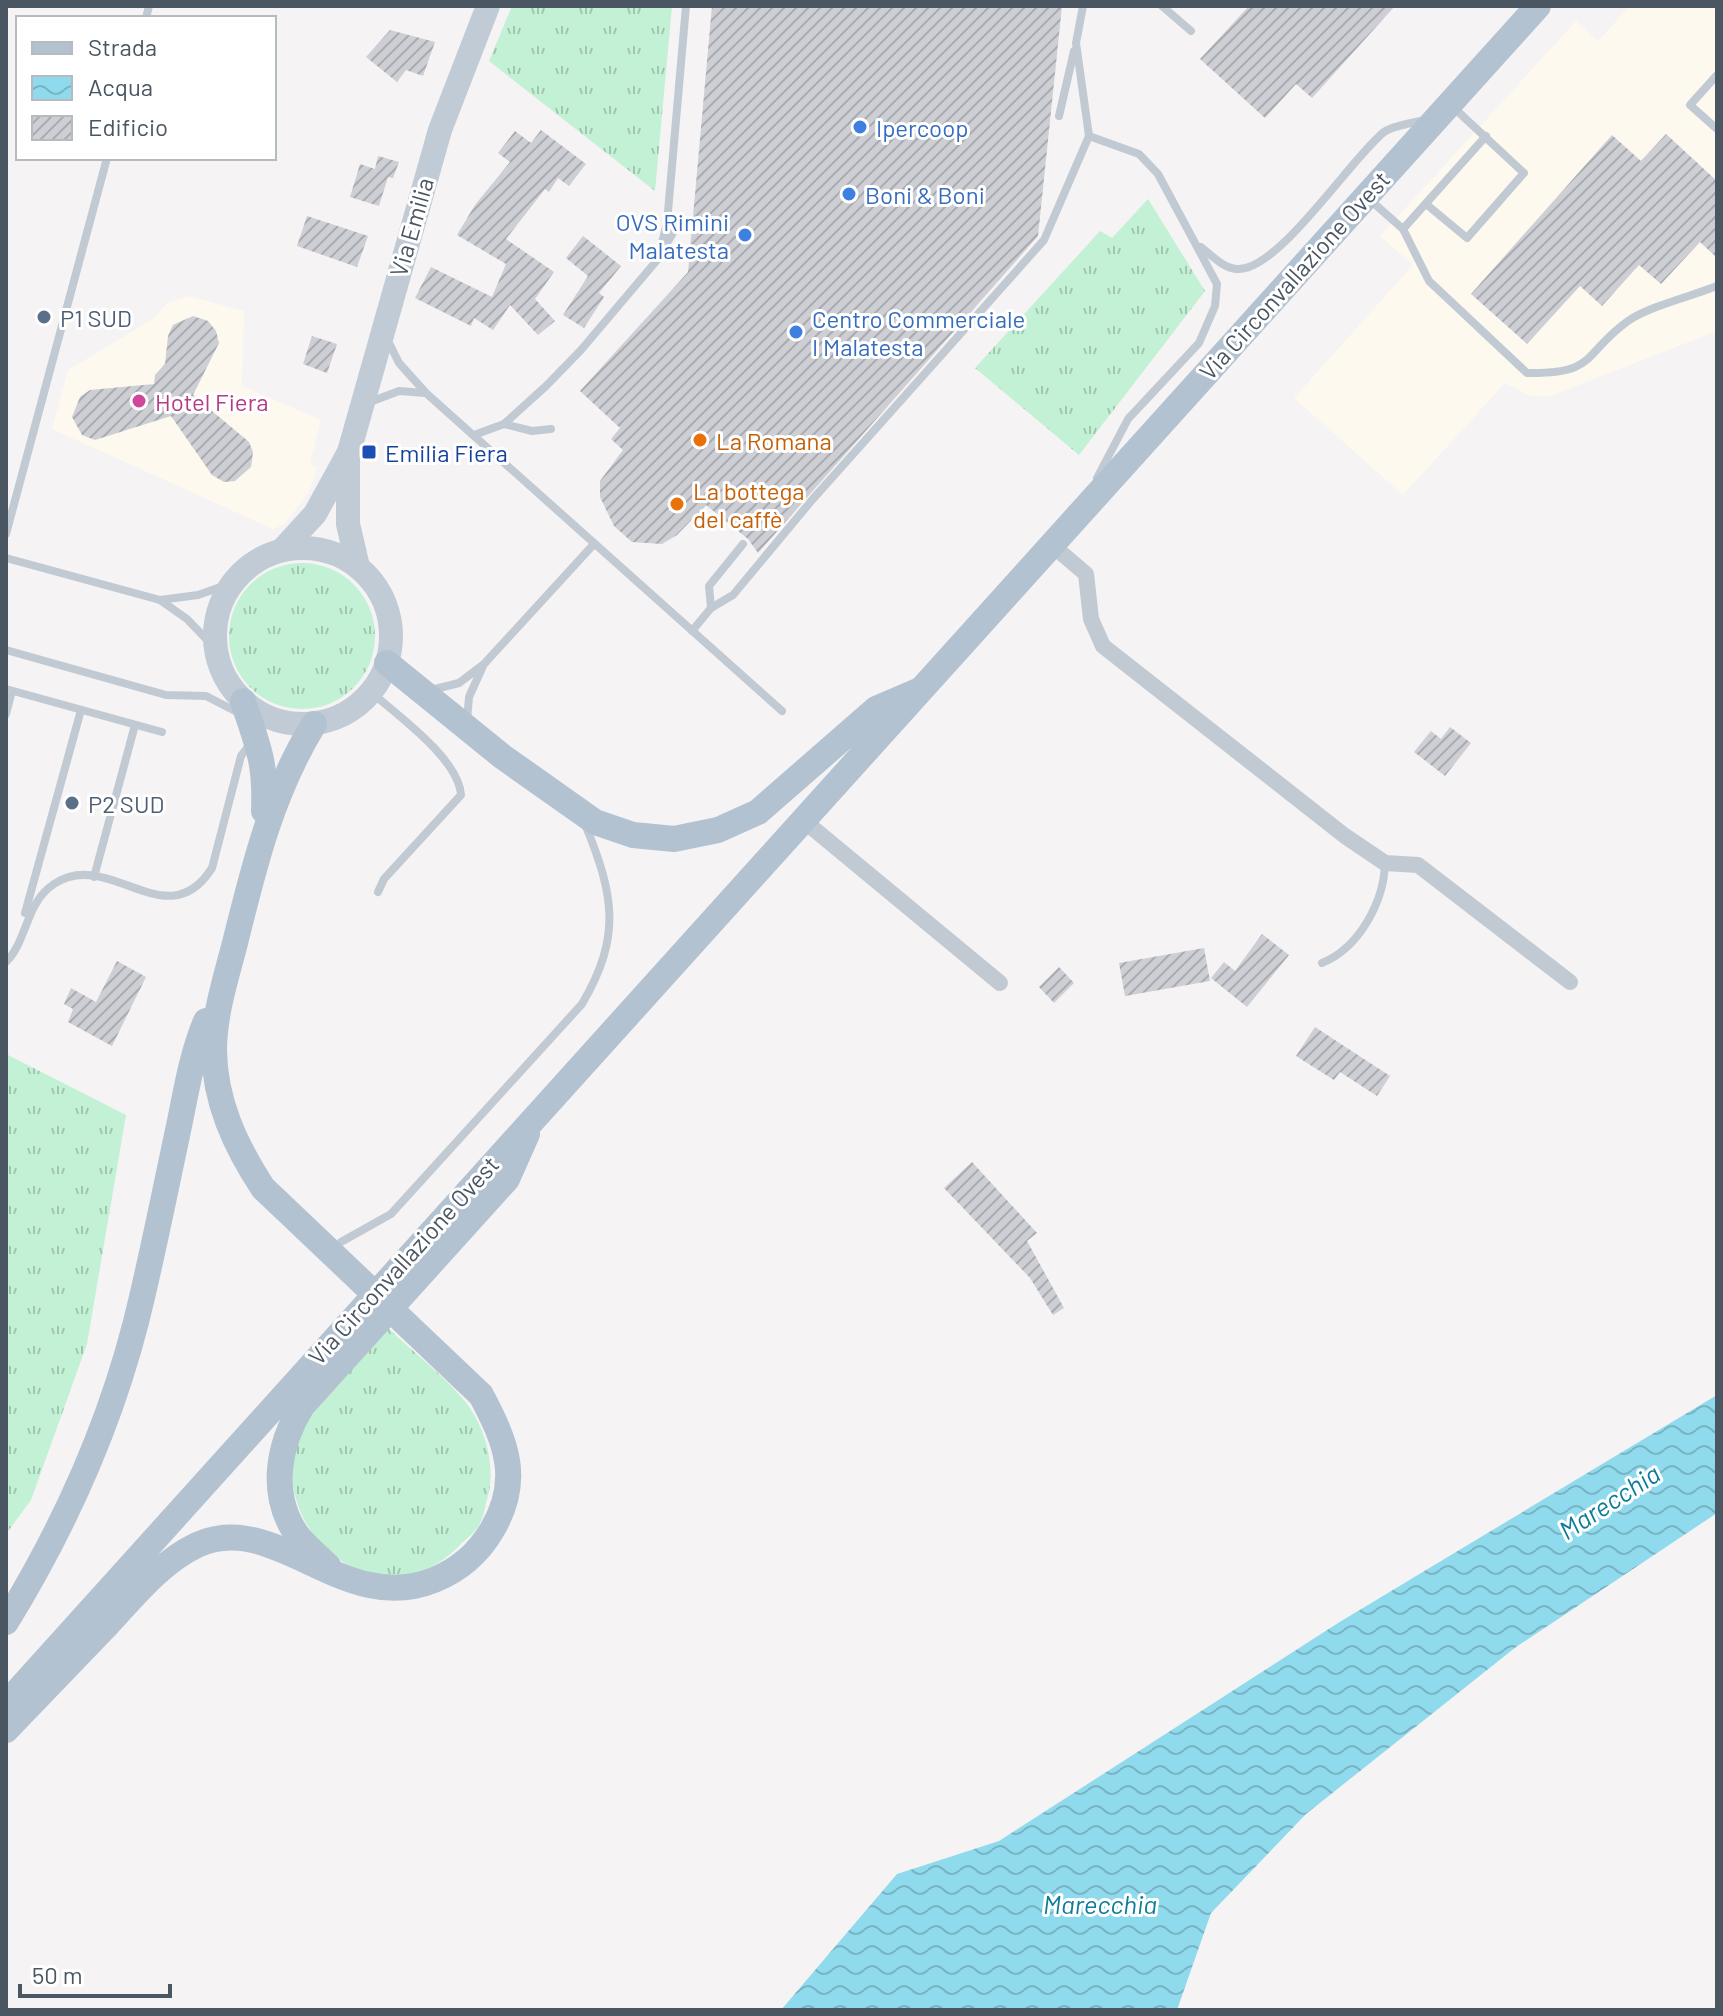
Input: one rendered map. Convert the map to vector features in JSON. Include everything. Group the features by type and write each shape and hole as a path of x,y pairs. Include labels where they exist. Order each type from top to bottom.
{"main road":[{"name":"Via Emilia","path":"282,550 315,514 349,452 440,130 488,6"},
{"name":"Via Circonvallazione Ovest","path":"6,1704 536,1111 925,688 1538,6"},
{"name":"Via Emilia","path":"349,452 348,524 358,567"},
{"path":"250,719 264,716 288,724 314,724 335,718 371,692 387,663 391,637 387,610 376,586 358,567 334,554 308,548 282,550 254,562 232,583 221,603 215,625 215,648 224,677 250,719 266,773 262,834"},
{"path":"387,663 468,730 595,822 633,835 674,839 718,830 758,812 876,709 925,688"},
{"path":"6,1730 159,1570 198,1545 236,1537 275,1546 359,1585 385,1589 418,1587 451,1573 480,1549 501,1514 510,1477 503,1437 481,1395 263,1188 240,1152 223,1113 214,1052 218,1008 262,834 293,757 314,724"},
{"path":"6,1622 33,1578 81,1481 114,1393 142,1298 192,1069 204,1026 229,966"},
{"path":"336,1574 297,1535 281,1501 279,1461 286,1432 302,1406 507,1179 536,1111"}],"street":[{"path":"1052,545 1086,574 1091,619 1103,646 1345,836 1385,863 1418,865 1570,982"},
{"path":"803,820 1000,983"}],"lane":[{"path":"658,259 667,223 686,6"},
{"path":"1059,116 1083,6"},
{"path":"1162,6 1191,31"},
{"path":"692,631 711,608 733,595 822,488 1044,240 1089,136 1076,43"},
{"path":"1717,75 1690,105 1717,129"},
{"path":"1199,245 1223,265 1238,269 1255,266 1279,247 1386,131 1444,110 1486,136 1524,173 1467,238 1426,204"},
{"path":"1077,516 1128,419 1199,343 1215,306 1217,284 1199,245 1158,174 1139,154 1089,136"},
{"path":"1403,229 1486,136"},
{"path":"6,534 106,160"},
{"path":"1366,196 1403,229 1429,281 1527,373 1557,373 1585,364 1629,320 1717,286"},
{"path":"474,435 504,424 581,350 658,259 680,221"},
{"path":"382,327 399,363 426,393 782,711"},
{"path":"361,407 385,393 426,393"},
{"path":"504,424 532,431 551,429"},
{"path":"421,691 459,683 484,664 594,544"},
{"path":"711,608 709,586 743,544"},
{"path":"6,558 160,600 187,619 215,648"},
{"path":"160,600 198,595 232,583"},
{"path":"6,650 166,695 206,696 250,719 212,868 202,884 186,894 166,898 114,880 82,875 57,881 39,895 7,960"},
{"path":"468,730 469,697 484,664"},
{"path":"6,714 9,690 162,732"},
{"path":"371,692 436,750 460,787 461,795 384,879 378,892"},
{"path":"17,941 81,710"},
{"path":"94,877 135,725"},
{"path":"341,1242 391,1214 582,1004 599,974 609,945 609,901 601,864 580,811"},
{"path":"1322,963 1340,956 1369,917 1384,889 1385,863"}],"shaded area":[{"path":"1630,6 1717,6 1717,331 1548,397 1530,396 1505,383 1403,495 1294,398 1413,265 1380,236 1576,21 1598,41"},
{"path":"188,296 244,311 242,386 321,420 310,463 317,469 309,492 285,524 273,529 52,429 68,370 153,319 167,303"}],"green space":[{"path":"512,6 672,6 655,191 489,61"},
{"path":"1148,199 1205,291 1079,455 975,368 1100,231 1112,238"},
{"path":"302,563 330,569 353,585 369,608 375,636 369,664 353,687 330,703 302,709 274,703 251,687 235,664 229,636 235,608 251,585 274,569"},
{"path":"6,1054 126,1115 87,1344 31,1500 6,1534"},
{"path":"388,1328 446,1381 471,1409 483,1433 491,1471 483,1515 475,1531 426,1569 393,1576 361,1571 332,1554 310,1529 296,1498 292,1462 307,1414"}],"water":[{"name":"Marecchia","path":"1717,1395 1717,1513 1516,1647 1306,1814 1211,1913 1177,2010 781,2010 897,1874 999,1841 1338,1623"}],"building":[{"name":"Centro Commerciale I Malatesta","path":"712,6 1062,6 1038,236 758,553 748,539 706,505 677,535 662,544 632,542 614,526 600,497 600,481 623,450 611,439 620,428 580,391 688,272"},
{"path":"1249,6 1395,6 1312,98 1296,84 1265,118 1200,59"},
{"path":"390,30 435,42 423,76 406,70 397,82 366,57"},
{"path":"541,130 586,164 569,186 558,178 549,192 545,189 506,239 554,272 535,299 555,321 538,335 510,305 493,330 474,318 471,326 415,298 431,267 492,297 506,264 457,235 475,205 510,162 498,153 515,131 531,143"},
{"path":"1666,134 1717,181 1717,258 1700,242 1661,284 1639,265 1602,306 1580,286 1527,344 1471,294 1612,135 1641,161"},
{"path":"378,156 399,162 393,178 388,177 379,206 350,197 360,164 375,169"},
{"path":"307,216 368,236 357,267 297,246"},
{"path":"583,236 621,266 599,293 604,297 584,328 563,315 588,276 566,258"},
{"name":"Hotel Fiera","path":"193,316 208,321 216,331 219,343 193,395 249,442 253,452 251,467 235,481 224,482 212,475 171,416 95,440 82,435 72,417 80,397 90,390 154,384 155,375 165,364 168,336 173,325"},
{"path":"312,336 337,344 327,373 303,364"},
{"path":"1450,727 1471,743 1445,776 1414,752 1431,731 1441,739"},
{"path":"1262,934 1289,955 1247,1007 1211,978 1224,962 1235,971"},
{"path":"1204,948 1210,981 1125,996 1119,963"},
{"path":"117,961 146,977 112,1046 68,1022 73,1009 64,1004 71,988 96,1002"},
{"path":"1059,967 1074,983 1054,1003 1039,987"},
{"path":"1315,1027 1390,1076 1377,1096 1340,1072 1334,1080 1296,1056"},
{"path":"972,1162 1037,1233 1027,1241 1064,1308 1053,1315 1030,1278 944,1188"}],"place":[{"name":"Ipercoop","path":"860,127"},
{"name":"Boni & Boni","path":"849,194"},
{"name":"OVS Rimini Malatesta","path":"745,235"},
{"name":"P1 SUD","path":"44,317"},
{"name":"Centro Commerciale I Malatesta","path":"796,332"},
{"name":"Hotel Fiera","path":"139,401"},
{"name":"La Romana","path":"700,440"},
{"name":"Emilia Fiera","path":"369,452"},
{"name":"La bottega del caffè","path":"677,504"},
{"name":"P2 SUD","path":"72,803"}]}
